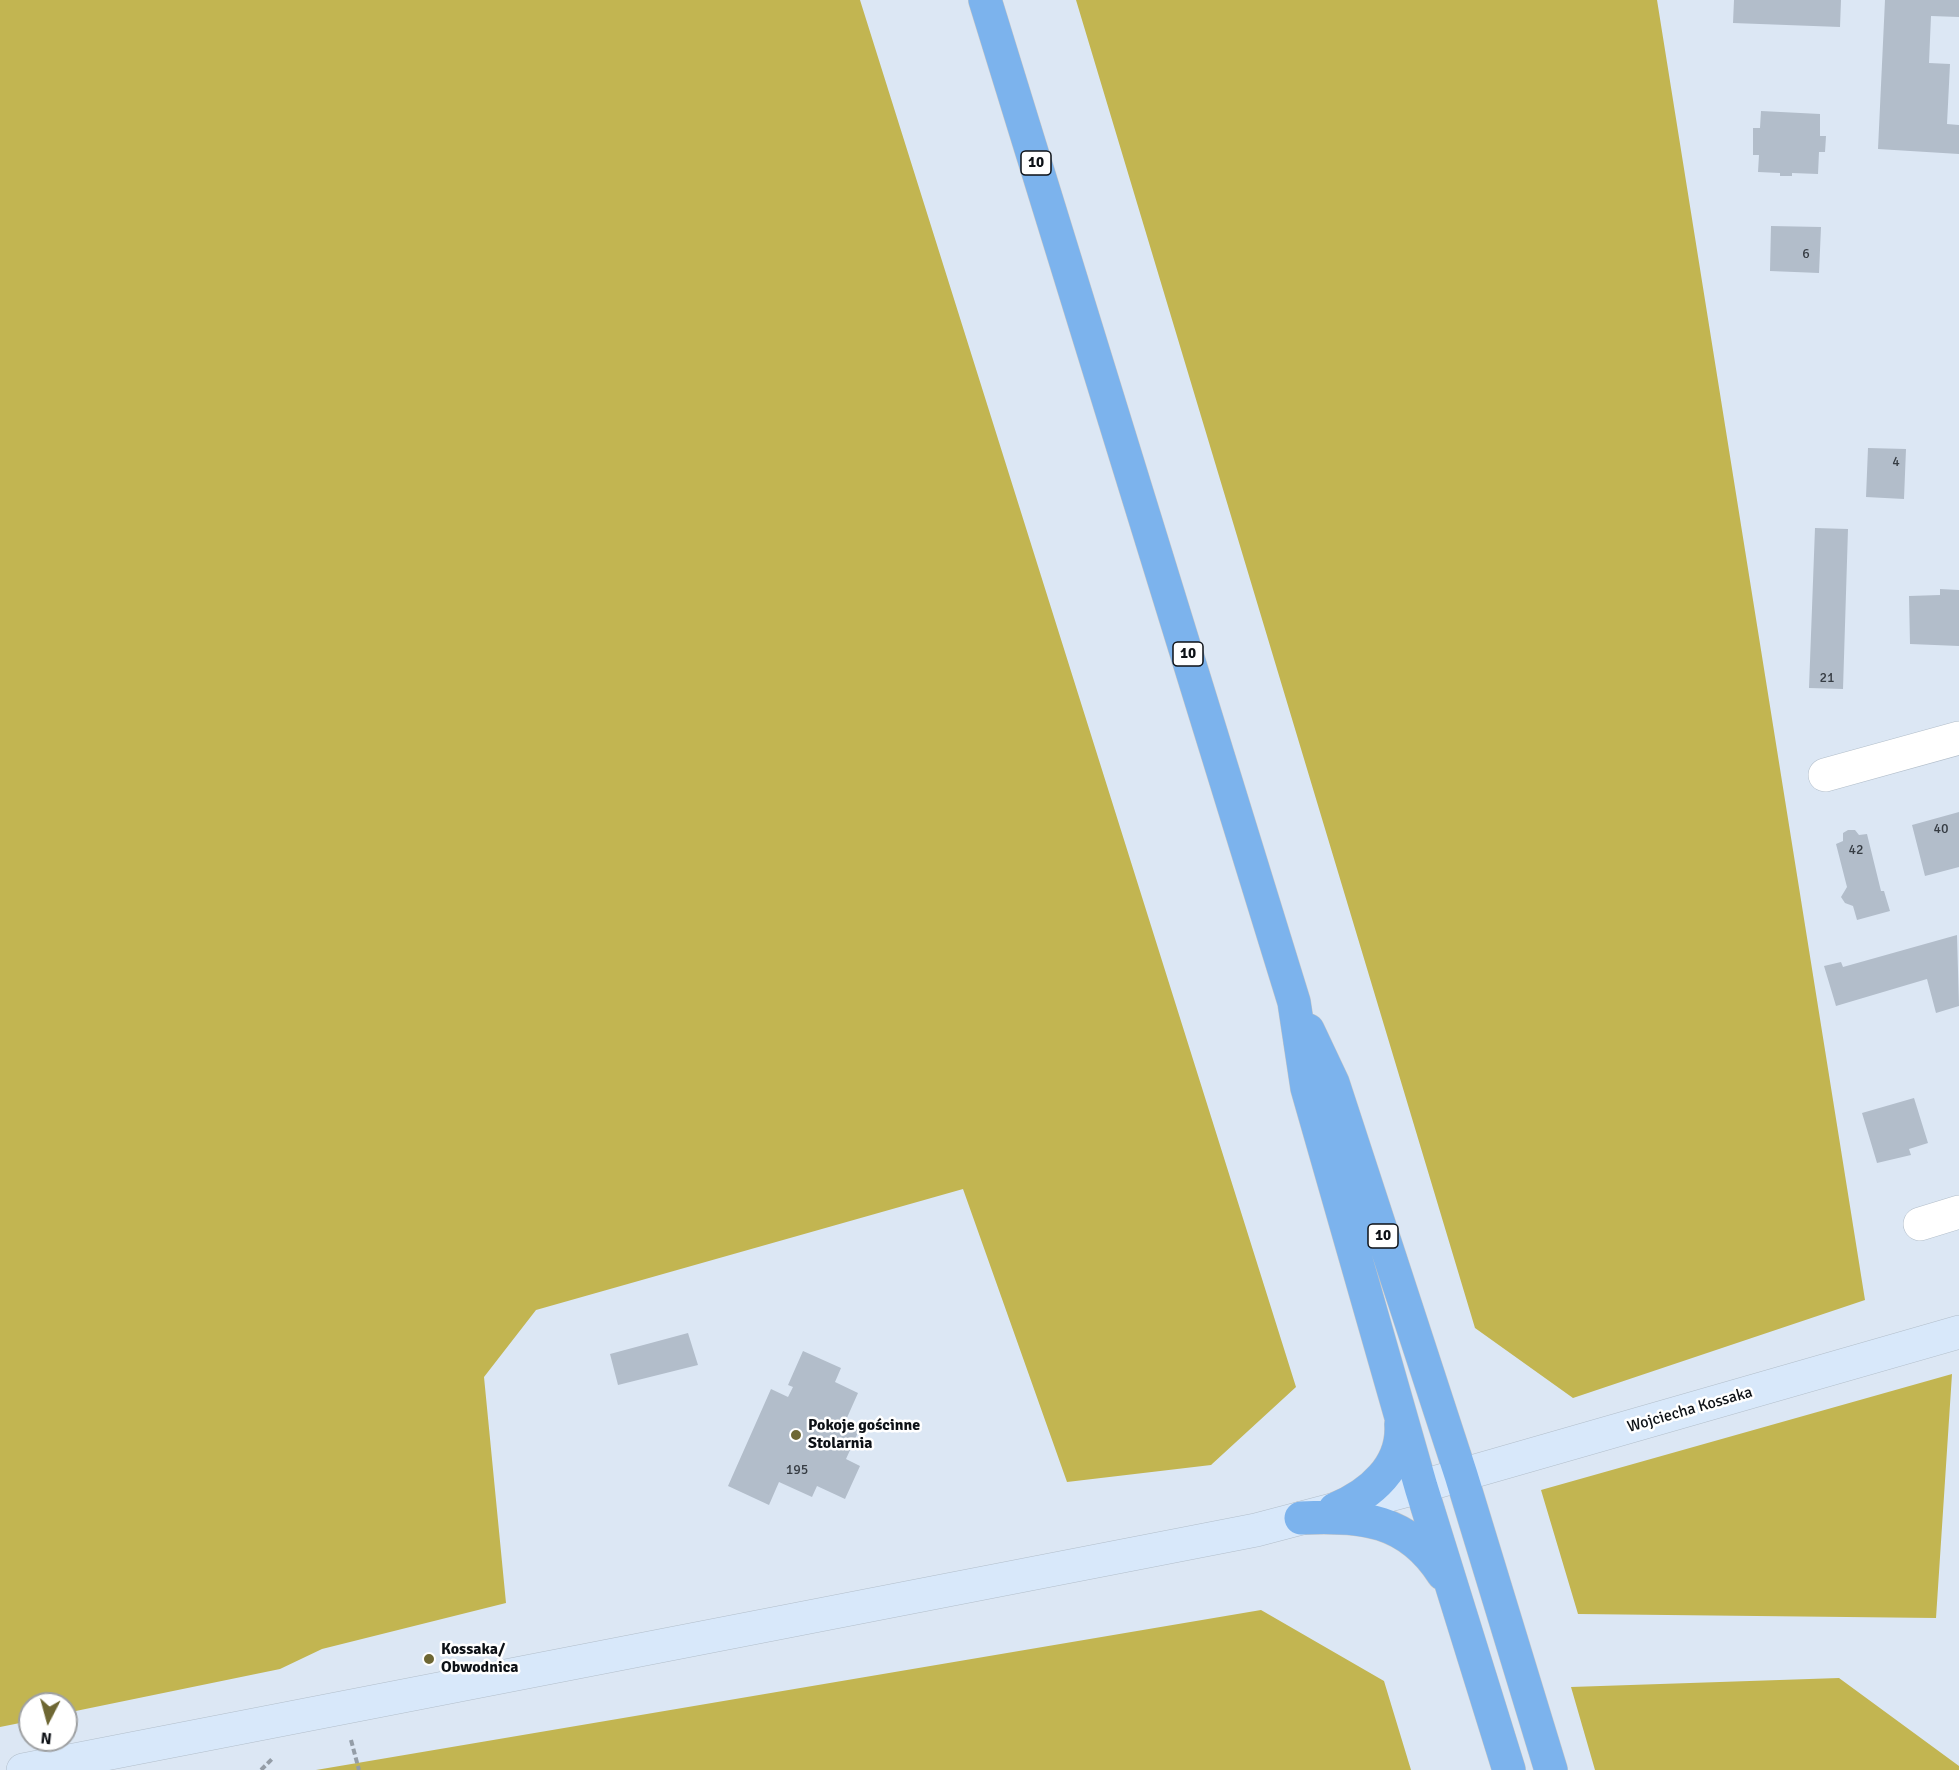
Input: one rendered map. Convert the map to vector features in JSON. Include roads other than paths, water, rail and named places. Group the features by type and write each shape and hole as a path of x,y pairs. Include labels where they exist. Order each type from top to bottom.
{"highway":[{"name":"10","path":"985,0 1294,1002 1307,1088 1421,1487 1509,1770"},
{"name":"10","path":"1294,1002 1333,1083 1461,1475 1551,1770"},
{"path":"1335,1509 1358,1499 1386,1473 1397,1453 1402,1432 1401,1416"},
{"path":"1301,1518 1368,1519 1398,1529 1427,1553 1452,1588"}],"street":[{"path":"1825,775 1959,738"},
{"path":"1920,1224 1959,1212"},
{"name":"Wojciecha Kossaka","path":"23,1770 1244,1532 1421,1487 1959,1332"}],"place":[{"name":"Pokoje gościnne Stolarnia","path":"796,1435"},
{"name":"Kossaka/ Obwodnica","path":"429,1659"}]}
